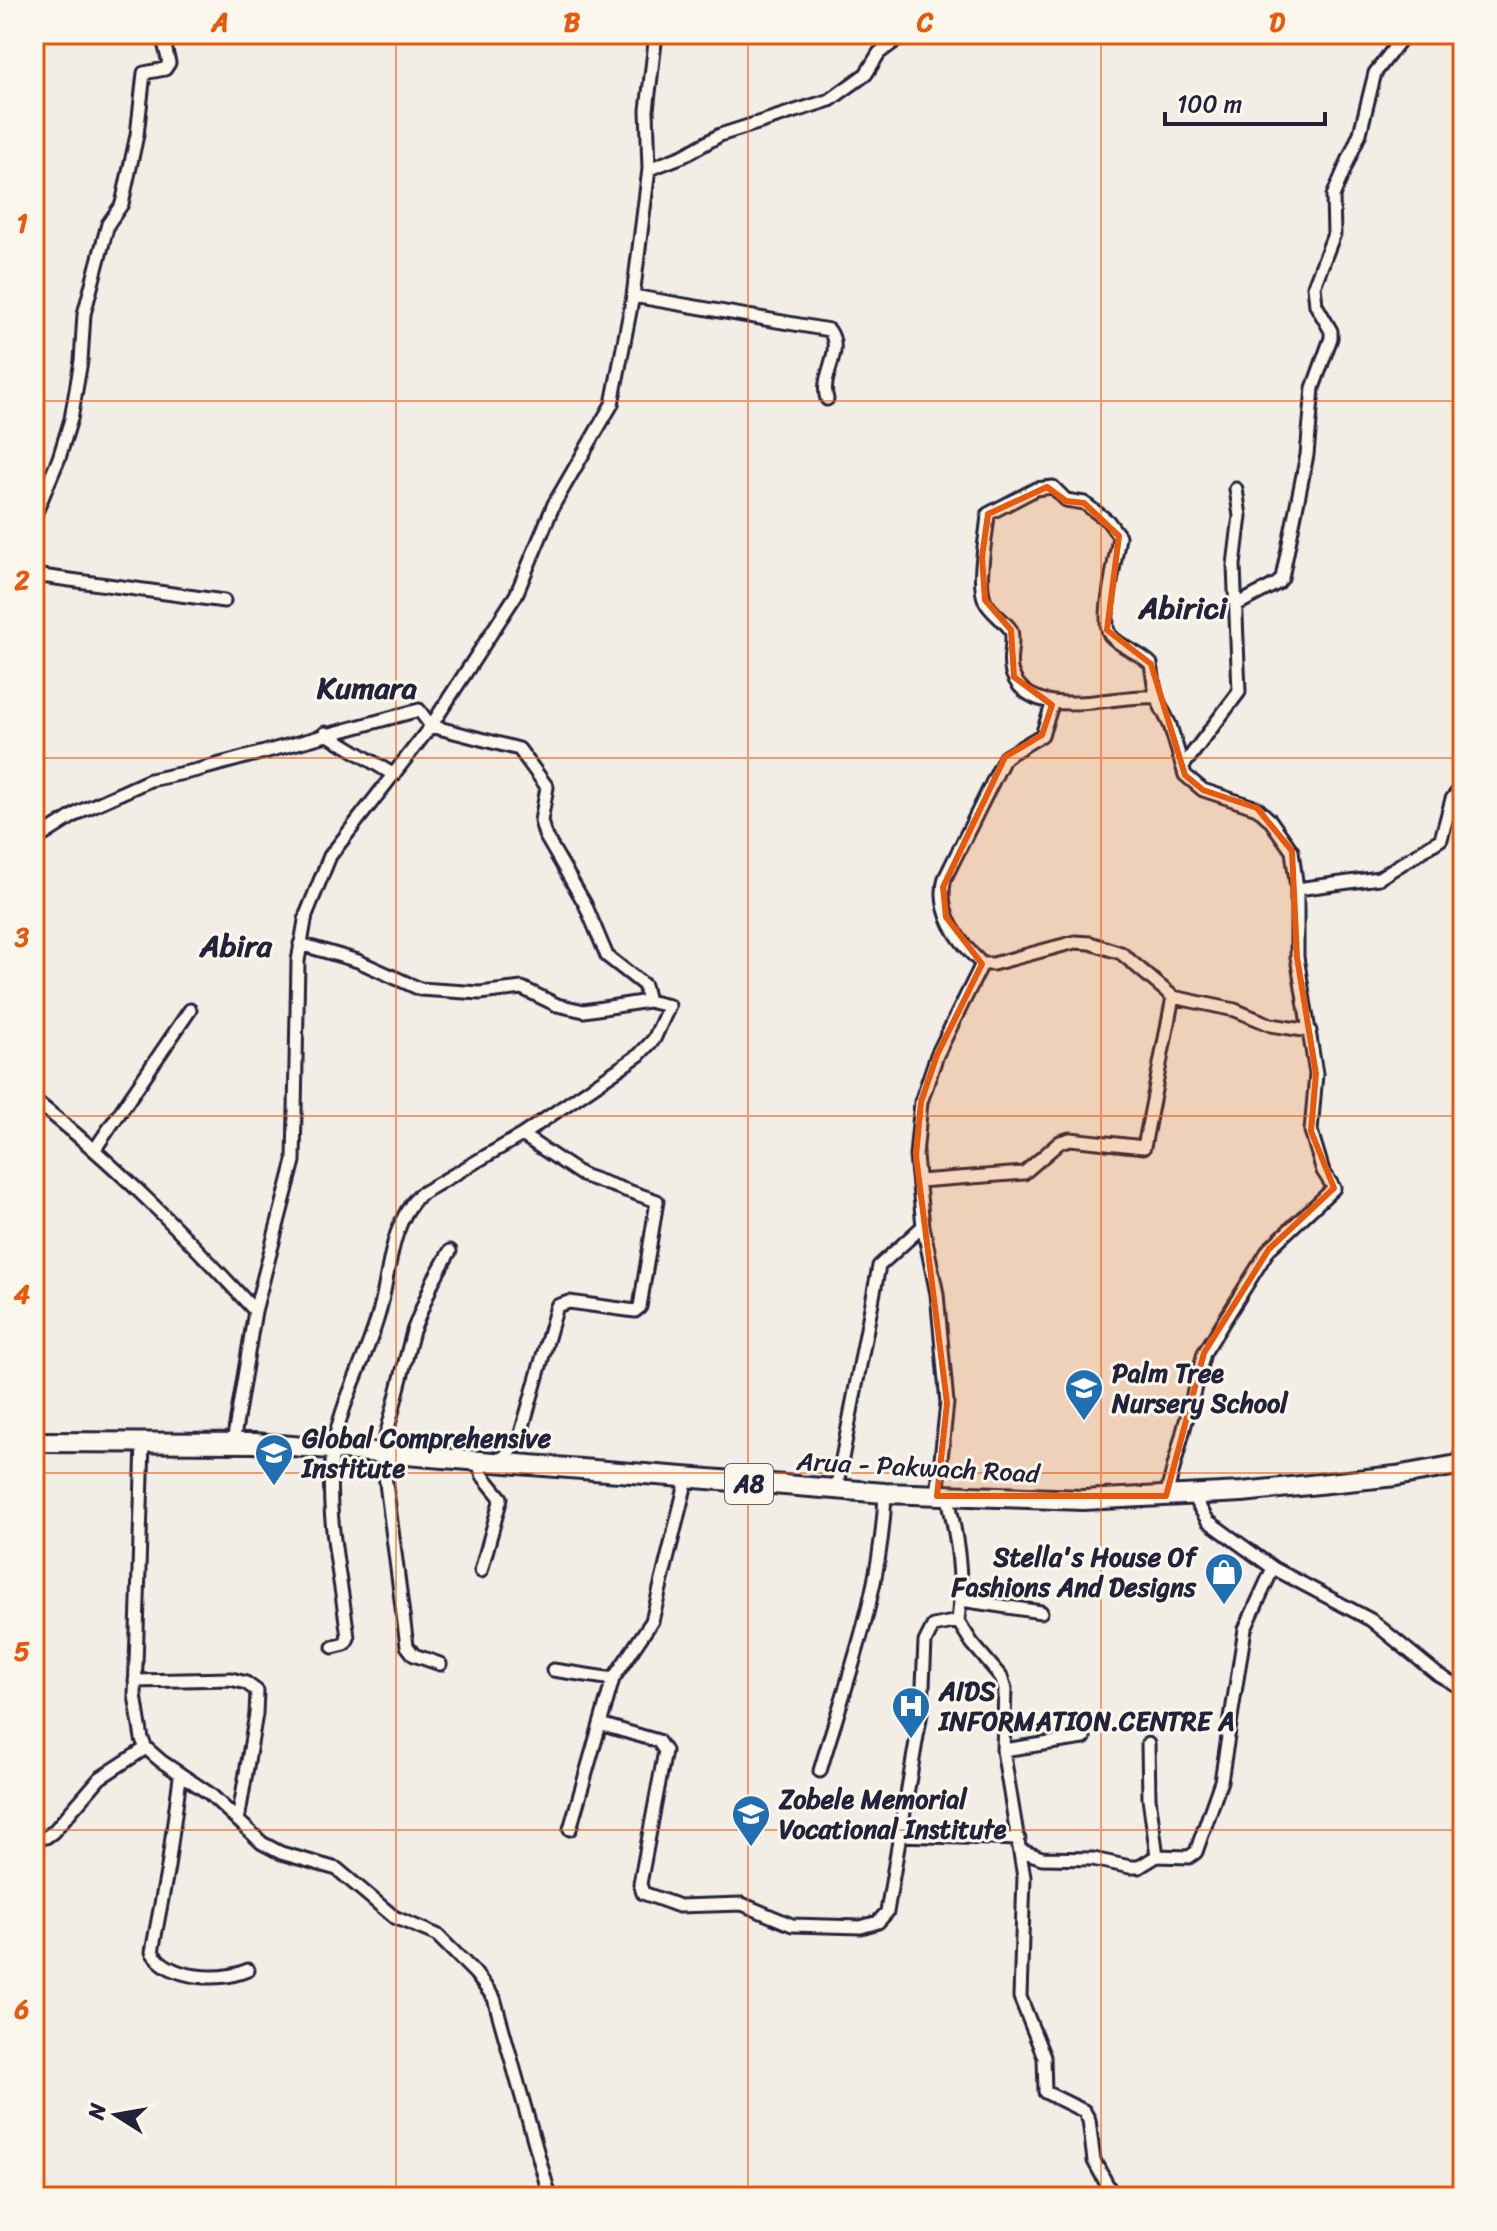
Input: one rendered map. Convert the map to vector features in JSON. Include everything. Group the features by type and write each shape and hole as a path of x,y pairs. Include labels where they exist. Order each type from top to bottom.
{"main road":[{"name":"Arua - Pakwach Road","path":"34,1442 233,1443 382,1452 836,1490 942,1497 1083,1500 1192,1495 1396,1476 1461,1460"}],"street":[{"path":"34,517 68,428 81,361 84,314 108,224 122,204 137,135 144,73 165,69 169,63 162,34"},
{"path":"233,1443 255,1311 289,1187 296,1145 294,1063 300,944 309,905 330,856 431,726 516,595 554,504 611,407 633,296 649,169 647,110 656,34"},
{"path":"649,169 683,156 720,135 830,100 866,74 879,53 905,34"},
{"path":"1236,605 1282,578 1307,455 1313,388 1331,338 1331,331 1316,305 1314,286 1334,234 1333,196 1360,133 1375,73 1405,34"},
{"path":"633,296 829,330 835,348 826,386 827,399"},
{"path":"1156,697 1138,695 1092,705 1070,700 1053,702 1032,695 1014,677 1010,661 1013,637 1006,623 985,600 982,557 989,531 988,514 1047,487 1057,489 1066,500 1084,503 1108,521 1119,536 1106,614 1107,630 1112,637 1151,664 1156,697 1191,783 1244,803 1270,820 1292,851 1297,889 1297,957 1316,1074 1311,1131 1333,1190 1269,1249 1204,1353 1166,1496"},
{"path":"1183,766 1239,692 1234,565 1240,516 1236,489"},
{"path":"34,575 147,593 224,601"},
{"path":"982,964 946,917 943,887 1005,757 1042,735 1053,702"},
{"path":"34,841 81,811 131,786 417,709 431,726 519,749 526,756 547,788 541,821 545,835 585,904 602,949 644,985 648,1001"},
{"path":"325,733 394,775"},
{"path":"1297,889 1379,878 1441,839 1452,799 1463,785"},
{"path":"982,964 1075,942 1090,943 1121,953 1173,997 1235,1010 1271,1025 1310,1031"},
{"path":"300,944 346,957 420,989 480,993 522,988 557,1005 584,1011 648,1001 669,1006 646,1048 522,1135 431,1187 408,1207 392,1249 377,1319 355,1373 333,1449 332,1525 348,1636 345,1644 333,1647"},
{"path":"982,964 937,1055 921,1102 916,1156 923,1226 937,1294 947,1403 942,1497 959,1551 961,1600 958,1621 1003,1682 1003,1750 1020,1845 1024,1957 1020,2001 1044,2057 1045,2092 1084,2111 1089,2120 1094,2161 1114,2197"},
{"path":"919,1181 1024,1173 1049,1150 1070,1139 1144,1147 1173,997"},
{"path":"95,1149 190,1010"},
{"path":"34,1100 95,1149 175,1225 255,1311"},
{"path":"498,1462 519,1442 557,1306 569,1302 632,1311 640,1308 657,1201 582,1175 522,1135"},
{"path":"836,1490 879,1266 923,1226"},
{"path":"440,1664 414,1655 407,1646 382,1452 413,1331 433,1281 450,1251"},
{"path":"143,1443 135,1681 138,1728 146,1748 180,1777 205,1791 257,1840 275,1851 337,1869 394,1917 427,1930 455,1951 494,1998 550,2197"},
{"path":"477,1461 483,1476 501,1498 481,1571"},
{"path":"570,1829 613,1679 652,1620 687,1479"},
{"path":"820,1771 865,1630 884,1536 885,1493"},
{"path":"1192,1495 1208,1521 1273,1568 1371,1620 1437,1674 1463,1689"},
{"path":"900,1835 1020,1845 1042,1858 1093,1859 1130,1867 1139,1867 1157,1856 1189,1857 1196,1852 1221,1781 1245,1629 1273,1568"},
{"path":"961,1600 1041,1612"},
{"path":"600,1724 658,1741 665,1751 640,1884 643,1893 688,1907 742,1904 792,1925 861,1927 878,1922 887,1912 922,1707 925,1642 933,1626 958,1621"},
{"path":"553,1670 613,1679"},
{"path":"135,1681 231,1679 256,1689 256,1714 238,1820"},
{"path":"1003,1750 1084,1738"},
{"path":"1148,1744 1149,1798 1157,1856"},
{"path":"34,1838 49,1835 100,1778 146,1748"},
{"path":"180,1777 152,1952 162,1964 181,1973 219,1977 248,1970"}],"highlighted area":[{"path":"1047,487 1066,501 1084,503 1119,536 1107,630 1151,664 1185,775 1203,790 1257,808 1292,851 1297,957 1316,1074 1311,1131 1334,1188 1269,1249 1204,1353 1166,1496 937,1496 947,1403 916,1156 921,1102 937,1055 982,964 946,917 943,887 1005,757 1042,735 1052,705 1014,677 1011,630 985,600 982,557 988,514"}],"place":[{"name":"Palm Tree Nursery School","path":"1084,1422"},
{"name":"Global Comprehensive Institute","path":"274,1487"},
{"name":"Stella's House Of Fashions And Designs","path":"1224,1606"},
{"name":"AIDS INFORMATION.CENTRE A","path":"911,1740"},
{"name":"Zobele Memorial Vocational Institute","path":"751,1848"}],"district":[{"name":"Abirici","path":"1183,608"},
{"name":"Kumara","path":"367,688"},
{"name":"Abira","path":"236,946"}]}
